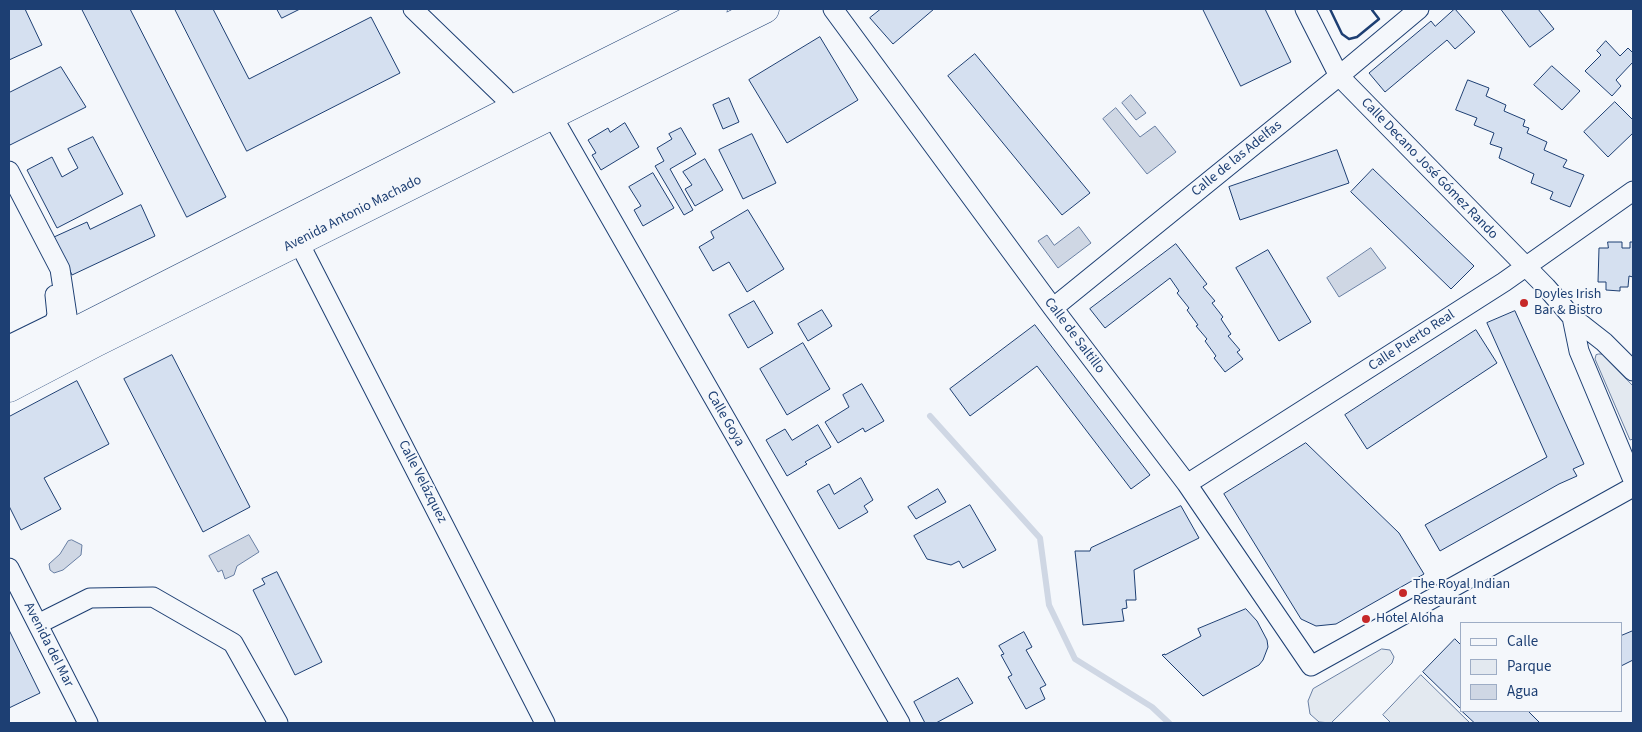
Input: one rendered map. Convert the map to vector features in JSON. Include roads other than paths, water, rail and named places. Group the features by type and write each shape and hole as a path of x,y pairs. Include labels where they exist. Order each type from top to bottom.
{"main road":[{"path":"693,31 713,9"},
{"path":"693,31 764,9"},
{"name":"Avenida Antonio Machado","path":"294,232 510,110 693,31"},
{"name":"Avenida Antonio Machado","path":"9,365 84,337 294,232 551,114 693,31"},
{"name":"Avenida Antonio Machado","path":"9,388 84,337"}],"street":[{"path":"413,9 504,97 510,110"},
{"name":"Calle de Saltillo","path":"833,9 1052,308 1187,484 1311,666 1633,487"},
{"name":"Calle Decano José Gómez Rando","path":"1305,9 1339,76 1525,268 1546,287 1572,317 1604,342 1633,371"},
{"name":"Calle de las Adelfas","path":"1052,308 1420,9"},
{"name":"Calle Goya","path":"551,114 900,723"},
{"path":"9,171 60,269 68,322 84,337"},
{"name":"Calle Puerto Real","path":"1187,484 1525,268 1633,191"},
{"name":"Calle Velázquez","path":"294,232 545,723"},
{"path":"9,345 54,323 57,315 54,290 46,268"},
{"name":"Calle Decano José Gómez Rando","path":"1572,317 1579,351 1633,480"},
{"name":"Avenida del Mar","path":"9,568 88,723"},
{"path":"38,624 90,598 153,597 233,643 278,723"}],"water":[{"path":"1131,95 1146,113 1136,120 1122,103"},
{"path":"1116,108 1140,137 1155,126 1176,152 1147,174 1103,119"},
{"path":"1079,227 1091,243 1058,268 1038,241 1047,235 1054,245"},
{"path":"1371,248 1386,268 1339,297 1327,278"},
{"path":"249,535 259,552 237,566 234,575 225,579 222,570 218,572 209,556"},
{"path":"72,540 82,545 81,555 63,570 54,573 50,570 49,564 60,554 68,541"}],"waterway":[{"path":"930,416 1040,538 1049,605 1075,659 1152,707 1169,723"}],"place":[{"name":"Doyles Irish Bar & Bistro","path":"1524,303"},
{"name":"The Royal Indian Restaurant","path":"1403,593"},
{"name":"Hotel Aloha","path":"1366,619"}]}
